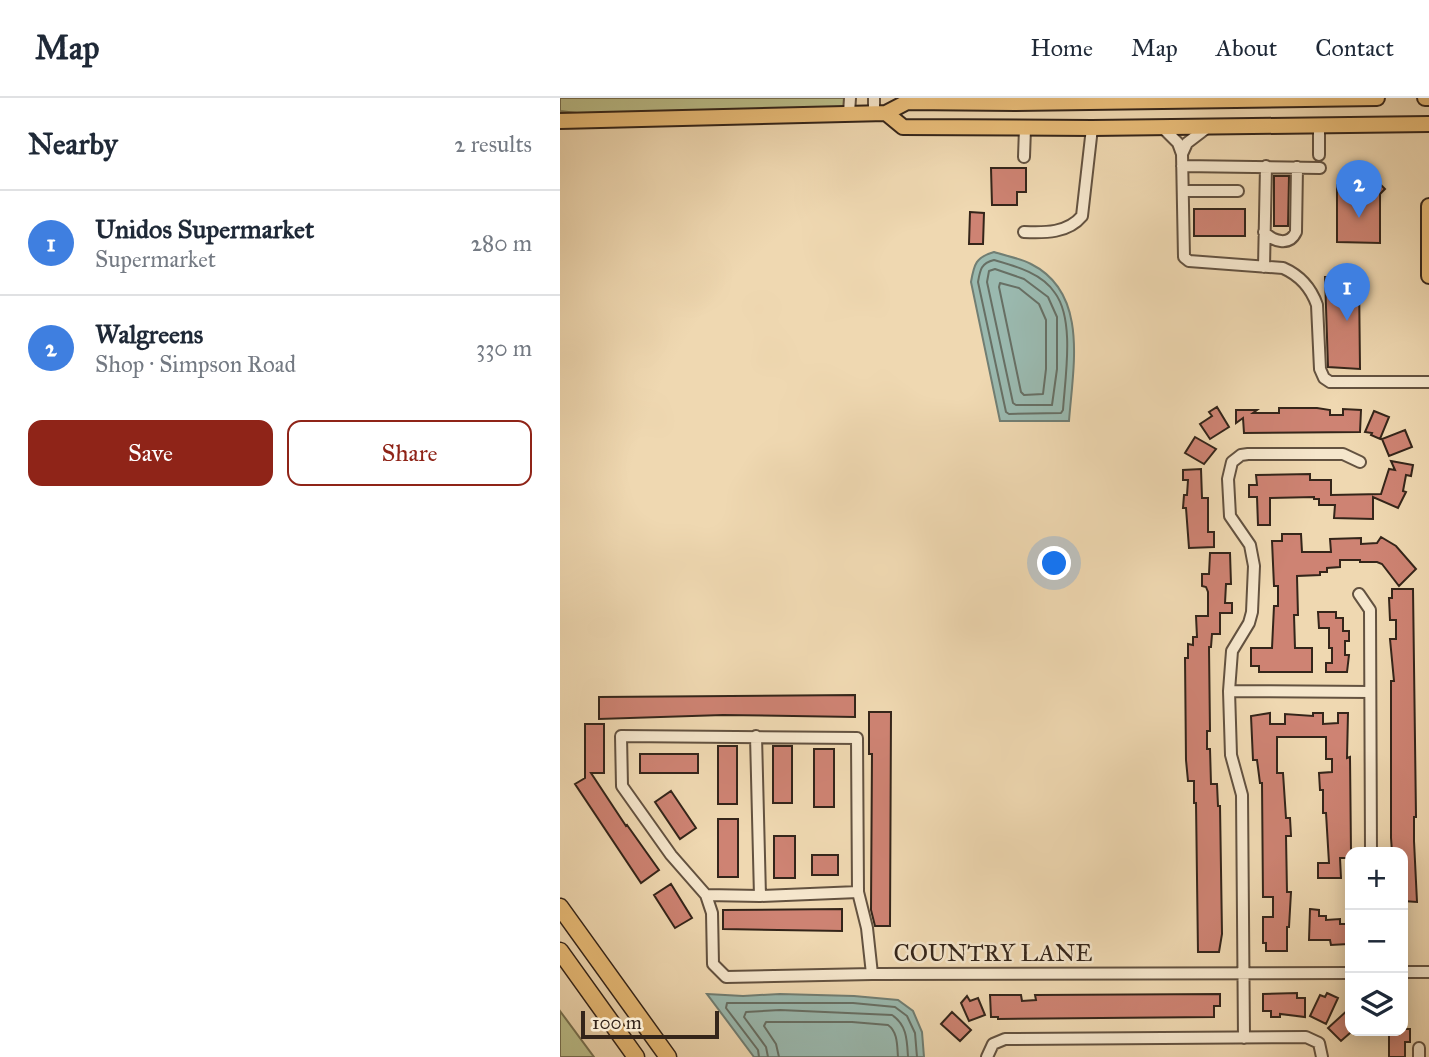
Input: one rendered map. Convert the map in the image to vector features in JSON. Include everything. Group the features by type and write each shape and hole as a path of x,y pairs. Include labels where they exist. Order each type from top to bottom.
{"highway":[{"path":"560,907 668,1057"},
{"path":"560,951 636,1057"}],"main road":[{"path":"560,119 850,105 878,108 908,102 1377,98"},
{"path":"878,108 903,127 1429,124"},
{"path":"1429,213 1429,276"}],"street":[{"path":"1319,126 1319,155"},
{"path":"1162,127 1178,143 1182,153 1184,257 1189,261 1283,268 1294,273 1314,295 1317,305 1320,369 1324,378 1330,382 1429,382"},
{"path":"1182,153 1187,143 1208,127"},
{"path":"1024,157 1025,128"},
{"path":"1024,232 1055,232 1075,224 1082,216 1092,128"},
{"path":"1182,166 1320,168"},
{"path":"1264,267 1266,166"},
{"path":"1264,232 1278,241 1294,237 1297,167"},
{"path":"1183,191 1238,191"},
{"path":"1244,1038 1242,795 1231,755 1229,691 1232,651 1250,623 1254,566 1250,545 1234,524 1228,508 1228,469 1241,455 1248,454 1343,454 1360,462"},
{"path":"1359,593 1370,610 1371,847"},
{"path":"1229,691 1370,692"},
{"path":"858,892 705,895 671,855 622,786 621,736 857,738 858,892 867,928 872,974"},
{"path":"756,736 760,896"},
{"name":"COUNTRY LANE","path":"705,895 712,913 713,964 726,977 1345,972"},
{"path":"1408,972 1429,972"},
{"path":"987,1057 993,1044 1005,1039 1306,1037 1319,1043 1322,1057"}],"green space":[{"path":"560,98 845,98 845,113 577,113 560,111"},
{"path":"560,1011 594,1057 560,1057"}],"water":[{"path":"994,252 1031,264 1049,277 1062,293 1070,312 1073,333 1069,421 1000,421 971,282 977,262 983,256"},
{"path":"707,994 854,996 898,1000 913,1011 922,1032 924,1057 754,1057"}],"building":[{"path":"991,168 1026,168 1026,192 1017,192 1017,205 992,205"},
{"path":"1274,176 1289,176 1288,226 1274,226"},
{"path":"1377,181 1385,189 1380,194 1380,243 1337,242 1337,185 1371,186"},
{"path":"1194,209 1245,209 1245,236 1194,236"},
{"path":"970,212 984,213 983,244 969,244"},
{"path":"1325,277 1359,277 1360,369 1328,367"},
{"path":"1217,407 1229,427 1210,439 1200,424 1212,416 1209,412"},
{"path":"1279,408 1317,408 1330,410 1330,415 1343,415 1343,409 1361,410 1360,432 1244,433 1243,418 1236,423 1236,410 1279,413"},
{"path":"1374,411 1389,417 1380,439 1365,432"},
{"path":"1405,430 1412,447 1389,456 1382,439"},
{"path":"1195,437 1216,449 1204,464 1185,453"},
{"path":"1391,461 1413,465 1411,476 1406,475 1403,491 1406,492 1398,508 1373,497 1373,519 1334,518 1335,505 1319,505 1319,499 1314,497 1270,498 1270,525 1258,525 1257,497 1249,497 1249,485 1257,485 1256,475 1310,474 1310,480 1331,480 1331,495 1381,494 1389,469 1395,470"},
{"path":"1201,469 1202,498 1208,498 1208,532 1214,532 1214,547 1189,548 1186,508 1183,508 1188,480 1183,480 1183,470"},
{"path":"1282,534 1301,534 1302,552 1331,552 1330,539 1361,538 1361,544 1377,543 1381,537 1396,546 1416,569 1399,586 1382,564 1360,560 1340,560 1340,567 1327,568 1327,572 1320,572 1320,575 1297,576 1295,648 1312,648 1312,672 1259,672 1259,666 1251,666 1251,648 1272,648 1278,586 1274,586 1272,541 1282,541"},
{"path":"1210,553 1230,553 1231,584 1226,584 1225,603 1232,603 1232,613 1220,613 1220,634 1212,634 1209,647 1210,731 1207,731 1207,749 1210,749 1211,784 1217,784 1220,806 1222,934 1219,952 1198,952 1196,803 1194,781 1188,781 1186,760 1185,658 1188,658 1188,644 1193,645 1193,637 1197,637 1196,616 1208,616 1208,592 1206,587 1202,586 1202,574 1209,574"},
{"path":"1392,589 1413,589 1414,841 1417,902 1408,901 1408,847 1392,847 1391,681 1394,681 1390,639 1396,639 1396,620 1390,620 1389,598 1392,598"},
{"path":"1318,612 1336,612 1336,618 1343,618 1343,631 1349,631 1349,641 1345,641 1345,655 1349,655 1347,672 1326,672 1326,663 1332,663 1332,648 1329,648 1329,628 1319,628"},
{"path":"855,695 855,717 723,715 599,719 599,697"},
{"path":"869,712 891,712 890,926 875,926 871,910 872,754 869,754"},
{"path":"1270,713 1270,724 1285,724 1285,714 1313,716 1313,713 1323,713 1323,724 1338,723 1338,713 1348,713 1351,847 1345,847 1345,858 1340,858 1341,878 1318,878 1318,863 1329,863 1326,813 1323,813 1323,790 1320,790 1319,773 1332,772 1332,759 1326,759 1326,737 1277,737 1277,773 1283,773 1286,818 1290,818 1291,836 1286,836 1287,892 1291,892 1287,951 1266,951 1266,943 1263,943 1263,917 1273,917 1273,897 1263,897 1262,783 1257,760 1253,760 1251,716"},
{"path":"585,724 604,724 604,773 591,773 659,870 641,883 575,784 585,778"},
{"path":"718,746 737,746 737,804 718,804"},
{"path":"773,746 792,746 792,803 773,803"},
{"path":"814,749 834,749 834,807 814,807"},
{"path":"640,754 698,754 698,773 640,773"},
{"path":"671,791 696,828 680,839 655,802"},
{"path":"718,819 738,819 738,877 718,877"},
{"path":"774,836 795,836 795,878 774,878"},
{"path":"812,855 838,855 838,875 812,875"},
{"path":"671,884 692,918 675,928 654,895"},
{"path":"842,909 842,931 723,929 723,910"},
{"path":"1310,909 1319,910 1319,916 1326,916 1326,920 1340,919 1340,924 1345,924 1345,944 1331,945 1330,940 1309,940"},
{"path":"1297,993 1297,998 1305,998 1305,1017 1280,1014 1280,1017 1271,1017 1271,1011 1263,1011 1263,994"},
{"path":"1327,993 1338,998 1326,1024 1310,1016 1320,995 1325,997"},
{"path":"1220,994 1220,1006 1214,1006 1214,1017 991,1017 990,995 1021,995 1022,1001 1036,1000 1035,995"},
{"path":"967,996 970,1001 978,998 985,1015 969,1021 961,1003"},
{"path":"952,1012 971,1030 960,1041 941,1024"},
{"path":"1345,1013 1347,1036 1341,1041 1328,1028"},
{"path":"1410,1029 1410,1042 1405,1042 1405,1057 1389,1057 1389,1036 1408,1036"}],"place":[{"name":"Walgreens","path":"1359,218"},
{"name":"Unidos Supermarket","path":"1347,321"}]}
